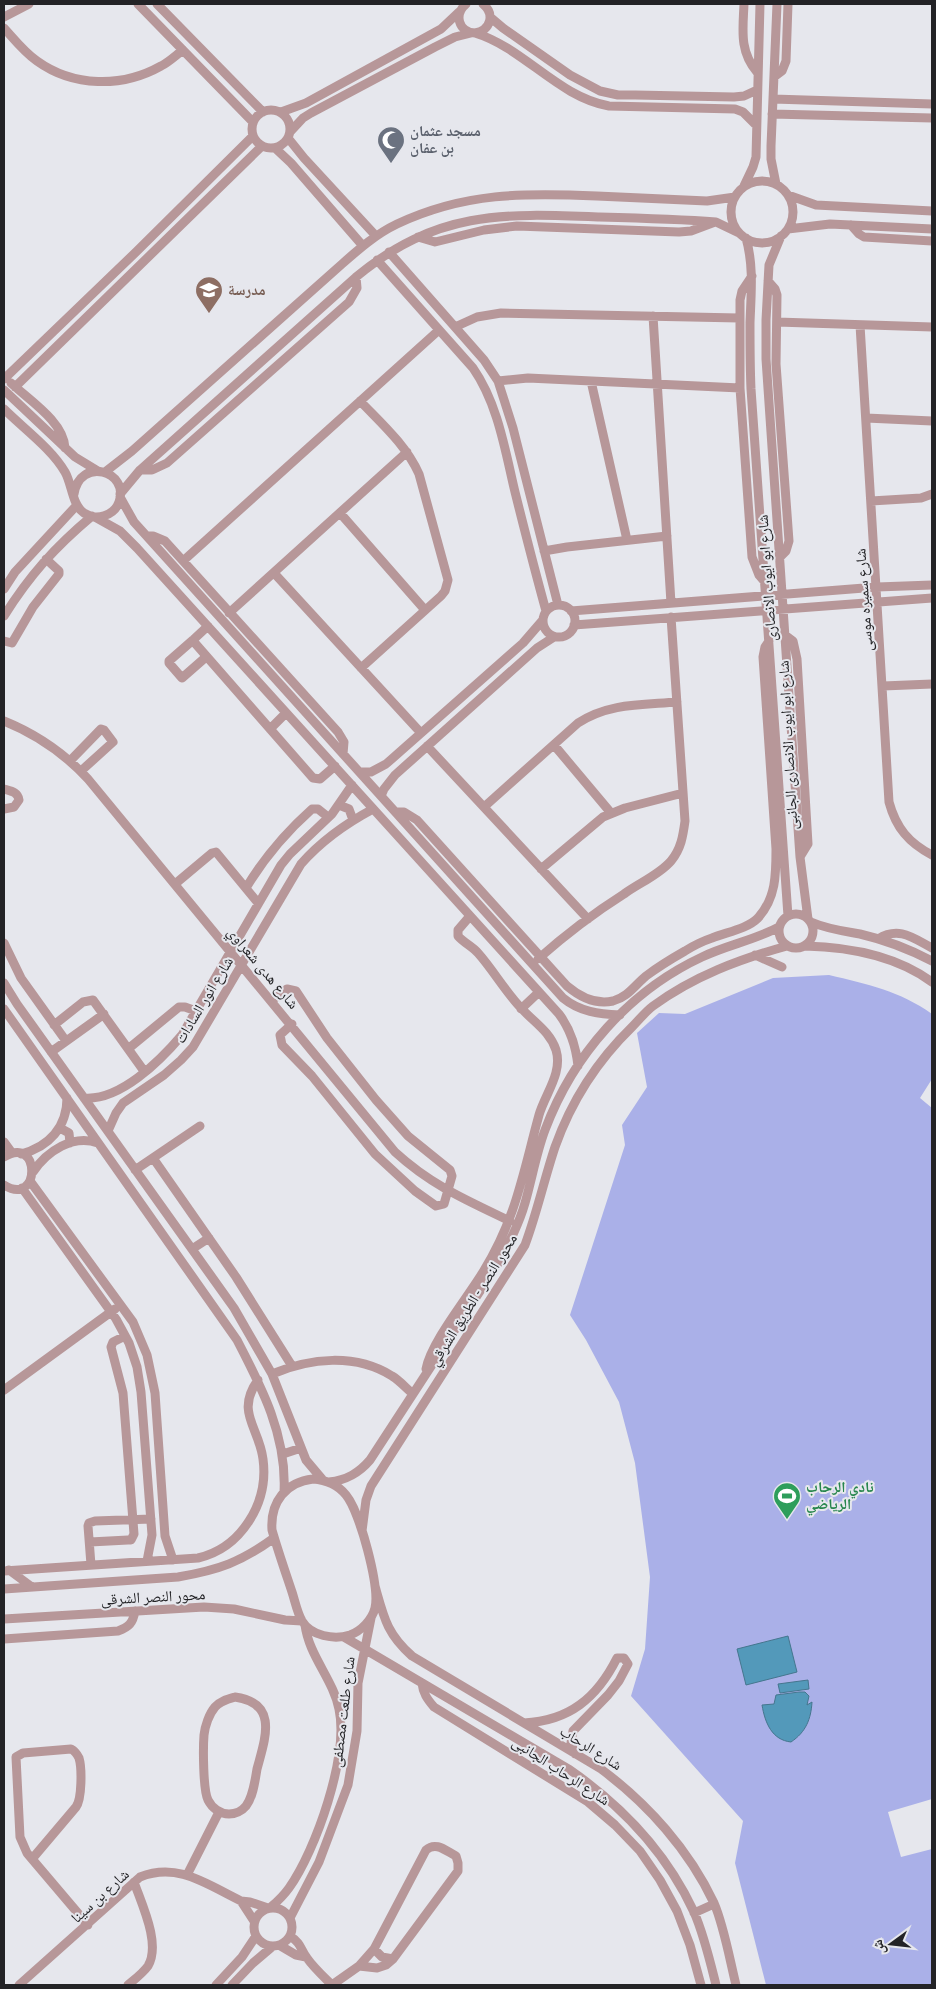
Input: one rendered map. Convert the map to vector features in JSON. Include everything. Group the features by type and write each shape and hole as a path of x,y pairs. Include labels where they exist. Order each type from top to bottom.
{"street":[{"path":"4,17 29,4"},
{"path":"138,4 253,122"},
{"path":"157,4 263,112"},
{"path":"466,4 441,29 306,103 281,112 272,110 263,112 253,122 253,136 262,146 275,148 284,144 303,118 455,37 486,28 490,17"},
{"path":"484,4 490,17 502,28 570,75 595,89 609,93 674,97 734,97 744,96 757,90"},
{"path":"744,4 745,53 757,72"},
{"path":"743,236 734,225 731,216 731,206 734,197 749,178 754,162 760,4"},
{"path":"776,184 771,158 777,4"},
{"path":"774,77 782,71 786,61 788,4"},
{"path":"459,12 461,25 473,33 494,40 577,94 599,104 609,106 735,109 743,112 756,124"},
{"path":"4,28 36,60 59,74 85,81 112,82 141,75 163,66 183,50"},
{"path":"773,99 932,104"},
{"path":"281,112 287,119 289,135 304,158 376,236"},
{"path":"772,114 932,118"},
{"path":"65,448 60,429 4,378 130,258 253,136"},
{"path":"15,387 262,146"},
{"path":"275,148 291,163 363,246"},
{"path":"743,187 752,182 762,180 776,184 788,195 816,205 932,211"},
{"path":"74,494 79,480 90,472 101,472 128,455 363,246 396,224 447,205 496,196 530,194 707,201 734,197"},
{"path":"4,616 30,577 64,540 93,517 110,514 120,496 140,470 356,277 389,252 418,237 480,218 517,214 716,222 760,243 774,240 781,236 788,228 793,213 788,195"},
{"path":"788,228 816,225 851,225 932,229"},
{"path":"851,225 864,237 932,241"},
{"name":"شارع ابو ايوب الانصارى","path":"743,236 750,250 752,276 750,367 769,641 780,849 788,916"},
{"name":"شارع ابو ايوب الانصارى","path":"781,236 769,265 766,359 800,857 809,921"},
{"path":"389,252 484,360 498,381 513,428 558,605"},
{"path":"377,260 473,368 488,393 546,611"},
{"path":"752,276 742,292 740,300 740,388 752,557 765,582"},
{"path":"140,470 157,468 167,463 349,302 356,288 356,277"},
{"path":"768,280 776,289 777,295 776,364 789,540 786,550 779,558"},
{"path":"455,327 477,317 501,313 739,318"},
{"path":"653,316 671,603"},
{"path":"777,322 932,327"},
{"name":"شارع سميره موسى","path":"860,325 889,802 892,815 906,837 916,846 932,854"},
{"path":"183,561 439,330"},
{"path":"498,381 528,378 740,388"},
{"path":"591,381 627,540"},
{"path":"4,390 75,457 110,475 118,483 120,496 134,522 563,998 572,1005 587,1012 620,1014"},
{"path":"360,401 407,452 419,474 448,574 444,591 361,668"},
{"path":"4,409 58,461 66,473 77,505 86,514 112,526 127,538 553,1008 568,1026 573,1038 578,1066"},
{"path":"866,418 932,421"},
{"path":"229,613 407,452"},
{"path":"871,501 921,498 932,494"},
{"path":"4,589 15,572 77,505"},
{"path":"340,513 425,610"},
{"path":"147,536 153,536 164,541 338,732 344,742 343,754"},
{"path":"544,551 667,536"},
{"path":"4,641 12,644 33,607 59,574 59,571 46,559"},
{"path":"274,573 421,733"},
{"path":"360,772 371,772 386,764 523,643 542,621 546,611 554,606 558,605 571,611 877,587 932,585"},
{"path":"574,625 932,598"},
{"path":"542,621 546,631 559,638 569,634 574,625 574,615 571,611"},
{"path":"532,964 588,919 670,862 683,838 685,821 671,617"},
{"path":"206,657 182,678 169,664 169,661 208,626"},
{"path":"381,796 388,782 427,746 531,653 554,637"},
{"path":"193,640 313,778 320,779 334,766"},
{"path":"883,686 932,684"},
{"path":"484,807 578,723 613,707 677,702"},
{"path":"270,729 286,713"},
{"name":"شارع هدى شعراوي","path":"4,721 50,746 81,772 292,1024 367,1118 406,1162 448,1192 510,1221"},
{"path":"70,761 101,729 104,730 113,742 81,772"},
{"path":"554,745 611,813"},
{"path":"427,746 588,919"},
{"name":"شارع انور السادات","path":"84,1098 108,1096 144,1071 169,1050 182,1035 232,952 258,903 290,854 339,806 352,785"},
{"path":"4,789 14,792 18,795 19,800 14,807 4,809"},
{"path":"541,869 594,823 611,813 683,792"},
{"path":"339,806 349,810 353,820"},
{"path":"246,888 274,848 312,809 318,808 328,817"},
{"name":"شارع انور السادات","path":"108,1131 123,1103 164,1075 181,1060 198,1039 302,864 327,838 353,820 374,809"},
{"path":"396,812 404,812 417,820 542,956 567,986 584,997 601,1002 619,999 628,994 651,973 687,949 710,938 746,926 757,919 772,895 780,849"},
{"path":"175,884 212,853 216,852 258,903"},
{"path":"932,961 878,938 829,928 809,921 799,914 788,916 781,922 780,938 793,948 805,946 847,949 868,953 898,963 932,982"},
{"path":"425,1374 430,1354 495,1253 510,1221 538,1137 540,1113 558,1065 557,1052 552,1040 521,1009 479,954 458,936 458,930 470,916"},
{"path":"805,946 813,933 809,921"},
{"name":"محور النصر - الطريق الشرقي","path":"284,1492 290,1486 305,1480 348,1478 364,1467 508,1245 525,1203 538,1137 578,1066 594,1043 620,1014 656,984 689,963 720,948 760,936 780,927"},
{"path":"878,938 893,932 901,932 932,948"},
{"path":"503,952 511,942"},
{"path":"4,944 21,978 66,1042"},
{"name":"محور النصر - الطريق الشرقي","path":"362,1531 366,1500 371,1486 525,1245 539,1208 555,1148 564,1125 582,1090 598,1065 616,1042 651,1007 715,970 755,955 788,946"},
{"path":"755,955 782,967"},
{"path":"4,983 17,1004 234,1308 272,1374 300,1448 310,1467 345,1494 352,1502 362,1531 375,1586"},
{"path":"272,1000 287,989 296,991 327,1038 408,1136 448,1167 452,1176 445,1202 442,1206 436,1206 386,1166 312,1076 282,1045 280,1035 292,1024"},
{"path":"521,1009 539,992"},
{"path":"553,1008 562,1003 563,998"},
{"path":"54,1025 87,1000 95,1002 144,1071"},
{"path":"17,1004 5,1011 237,1340 258,1380 278,1431 283,1454 284,1492"},
{"path":"128,1049 179,1007 184,1006 196,1011"},
{"path":"51,1052 104,1014"},
{"path":"169,1050 181,1060"},
{"path":"332,1074 346,1062"},
{"path":"12,1155 40,1146 54,1136 60,1128 67,1108 66,1098"},
{"path":"354,1128 367,1118"},
{"path":"135,1170 200,1126"},
{"path":"60,1128 69,1133 70,1143"},
{"path":"22,1188 48,1155 70,1143 90,1140 99,1143"},
{"path":"4,1142 12,1155 29,1159 32,1176 122,1305 140,1336 152,1374 155,1393 165,1536 173,1560"},
{"path":"153,1158 236,1277 292,1366"},
{"path":"6,1188 22,1188"},
{"path":"22,1188 111,1312 125,1336 137,1367 141,1392 152,1539 147,1561"},
{"path":"192,1249 209,1238"},
{"path":"4,1390 122,1305"},
{"path":"90,1542 131,1540 134,1534 123,1394 111,1347 113,1342 125,1336"},
{"path":"272,1374 312,1361 354,1362 380,1369 393,1376 412,1394"},
{"path":"6,1570 198,1558 220,1551 238,1535 254,1512 260,1495 264,1468 260,1443 248,1415 247,1404 249,1393 258,1380"},
{"path":"403,1407 416,1416"},
{"path":"127,1439 145,1438"},
{"path":"283,1454 300,1448"},
{"name":"شارع طلعت مصطفى","path":"269,1908 288,1890 295,1880 316,1834 332,1786 341,1737 339,1708 332,1685 311,1648 272,1530 272,1513 278,1498 284,1492"},
{"path":"91,1565 88,1526 92,1522 150,1519"},
{"name":"محور النصر الشرقى","path":"4,1589 178,1577 204,1573 229,1565 253,1554 274,1538"},
{"path":"6,1570 32,1587"},
{"name":"شارع طلعت مصطفى","path":"290,1918 319,1862 348,1785 357,1731 358,1683 377,1598 375,1586"},
{"name":"شارع الرحاب","path":"375,1586 388,1629 395,1640 412,1656 601,1769 621,1784 650,1811 688,1861 714,1904 736,1985"},
{"name":"محور النصر الشرقى","path":"4,1620 204,1607 234,1609 304,1623"},
{"path":"4,1639 118,1631 127,1628 134,1621 135,1611"},
{"path":"304,1623 314,1632 334,1638 361,1629 371,1618"},
{"name":"شارع الرحاب","path":"344,1636 570,1770 598,1789 650,1842 680,1887 694,1913 716,1985"},
{"path":"524,1723 553,1719 579,1706 600,1686 617,1658 624,1658 628,1664 620,1680 573,1730 571,1743 576,1754"},
{"path":"434,1690 443,1676"},
{"name":"شارع الرحاب الجانبى","path":"422,1682 423,1692 434,1707 588,1802 615,1825 640,1851 660,1880 677,1911 690,1945 701,1985"},
{"path":"235,1697 247,1699 258,1705 265,1715 266,1731 263,1747 247,1805 235,1813 219,1812 210,1805 207,1798 204,1734 208,1719 216,1706 223,1700 235,1697"},
{"path":"32,1859 80,1800 79,1760 75,1751 71,1749 23,1752 16,1757 20,1837 32,1859 88,1925"},
{"path":"187,1875 219,1812"},
{"path":"290,1936 297,1941 303,1948 306,1957 332,1985 359,1966 374,1948 426,1850 431,1846 438,1846 456,1856 458,1871 394,1959 386,1965 377,1968 368,1969 359,1966"},
{"name":"شارع بن سينا","path":"19,1985 134,1882 152,1872 164,1870 187,1875 241,1901 269,1908"},
{"path":"128,1985 147,1967 153,1950 153,1942 134,1882"},
{"path":"241,1901 254,1921 256,1936 263,1943 276,1945 296,1955 306,1957"},
{"path":"694,1913 714,1904"},
{"path":"232,1985 253,1963 290,1936 292,1930 290,1918 279,1908 269,1908 260,1913 254,1921"},
{"path":"216,1985 238,1962 256,1936"},
{"path":"374,1948 382,1957 394,1959"}],"shaded area":[{"name":"نادي الرحاب الرياضي","path":"829,975 870,985 895,994 908,999 932,1014 932,1079 920,1098 932,1108 932,1799 888,1812 901,1857 932,1849 932,1985 766,1985 735,1863 743,1821 631,1696 645,1649 650,1577 635,1463 619,1402 586,1340 570,1315 625,1145 622,1125 647,1087 637,1033 659,1013 685,1014 773,978"},
{"path":"788,1636 797,1672 746,1685 737,1649"},
{"path":"808,1680 809,1689 780,1693 778,1684"},
{"path":"805,1692 809,1696 807,1705 812,1702 809,1719 804,1729 796,1738 791,1742 784,1741 774,1734 767,1724 762,1705 774,1704 776,1695"}],"place":[{"name":"مسجد عثمان بن عفان","path":"391,164"},
{"name":"مدرسة","path":"209,314"},
{"name":"نادي الرحاب الرياضي","path":"787,1520"}]}
